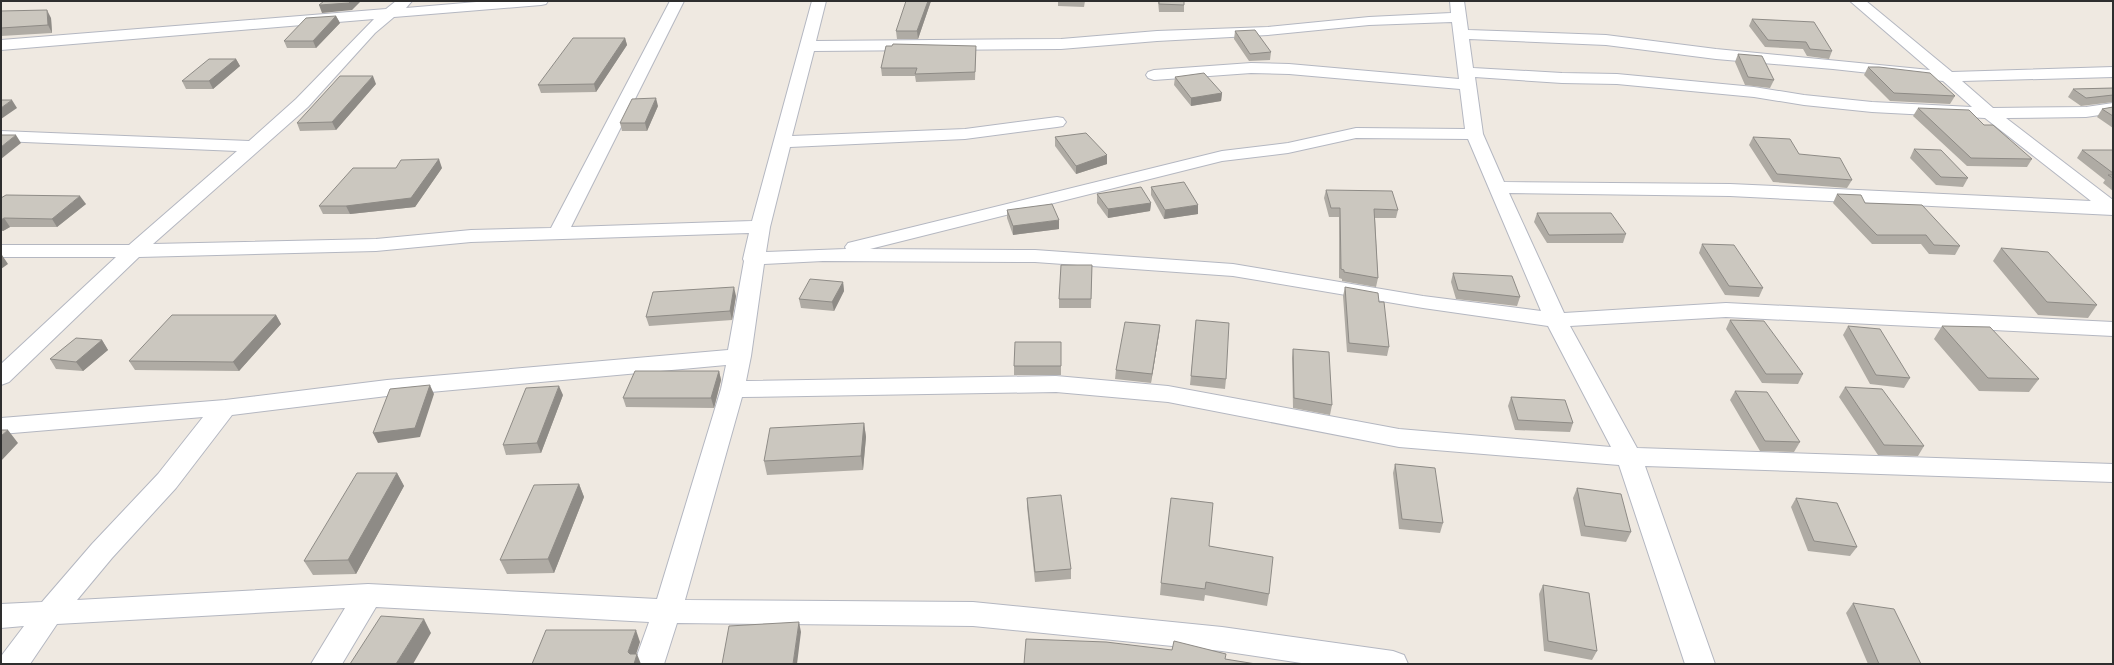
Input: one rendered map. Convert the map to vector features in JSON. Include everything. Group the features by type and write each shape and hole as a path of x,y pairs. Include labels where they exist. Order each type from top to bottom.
{"street":[{"path":"1,377 134,251 302,103 387,14 405,1"},
{"path":"1,45 541,1"},
{"path":"558,232 677,1"},
{"path":"649,664 667,611 733,389 740,356 753,259 760,227 819,1"},
{"path":"1857,1 1989,113 2112,208"},
{"path":"807,46 1061,44 1158,36 1268,31 1369,21 1459,17 1606,40 1716,54 1833,64 1948,77 2113,72"},
{"path":"1459,17 1474,134 1556,320 1629,456 1700,664"},
{"path":"1154,75 1251,68 1467,79 1617,79 1754,92 1804,100 1872,107 1989,113 2086,112 2113,108"},
{"path":"782,142 965,134 1057,122"},
{"path":"823,254 1222,156 1288,148 1356,133 1474,134"},
{"path":"1,136 253,146"},
{"path":"1497,187 1730,190 2112,208"},
{"path":"1,251 134,251 376,245 472,236 558,232 760,227"},
{"path":"753,259 823,254 1035,256 1233,270 1423,302 1556,320 1726,310 2113,329"},
{"path":"1,426 145,413 225,408 387,388 740,356"},
{"path":"733,389 1056,384 1168,394 1399,438 1629,456 2113,473"},
{"path":"12,664 48,615 102,551 167,481 187,453 225,408"},
{"path":"326,664 368,595"},
{"path":"1,616 48,615 368,595 667,611 972,614 1222,639 1393,664"}],"building":[{"path":"324,1 351,1 349,3 319,5"},
{"path":"906,1 928,1 917,31 896,31"},
{"path":"1159,1 1184,1 1184,5 1159,4"},
{"path":"47,10 48,25 1,28 1,11"},
{"path":"336,16 313,41 284,41 306,18"},
{"path":"1752,19 1814,22 1832,51 1810,49 1806,42 1768,40"},
{"path":"1255,30 1271,52 1250,54 1235,31"},
{"path":"573,38 625,38 594,84 538,85"},
{"path":"893,44 976,46 975,72 915,74 917,68 881,68 886,46 892,46"},
{"path":"1738,54 1762,56 1774,80 1748,77"},
{"path":"209,59 236,59 209,81 182,81"},
{"path":"1868,67 1930,73 1955,96 1894,93"},
{"path":"1204,73 1222,93 1191,98 1175,77"},
{"path":"340,76 373,76 332,122 297,123"},
{"path":"2113,88 2113,95 2086,98 2073,89"},
{"path":"656,98 645,123 620,123 632,99"},
{"path":"1,100 12,100 1,108"},
{"path":"2113,107 2113,116 2102,109"},
{"path":"1918,108 1969,110 1984,125 1993,125 2032,159 1971,158"},
{"path":"1086,133 1107,155 1076,166 1055,137"},
{"path":"1,135 16,135 1,147"},
{"path":"1753,137 1790,139 1799,154 1840,158 1852,180 1777,174"},
{"path":"1914,149 1941,150 1968,178 1941,177"},
{"path":"2082,150 2113,150 2113,173"},
{"path":"439,159 411,198 346,206 319,206 353,168 396,168 401,160"},
{"path":"1184,182 1198,205 1165,210 1151,187"},
{"path":"1141,187 1151,203 1108,209 1097,194"},
{"path":"1326,190 1392,191 1398,210 1374,209 1378,278 1344,272 1344,270 1341,269 1340,208 1331,208"},
{"path":"1837,194 1861,195 1865,203 1922,205 1960,246 1934,245 1926,235 1877,235"},
{"path":"6,195 80,196 52,219 4,218 1,220 1,198"},
{"path":"1052,204 1059,220 1013,226 1007,210"},
{"path":"1537,213 1611,213 1626,234 1549,235"},
{"path":"1702,244 1734,245 1763,288 1729,286"},
{"path":"2001,248 2048,252 2097,305 2047,302"},
{"path":"1061,265 1092,265 1091,299 1059,299"},
{"path":"1453,273 1512,276 1520,297 1458,290"},
{"path":"810,279 843,282 832,302 799,299"},
{"path":"734,287 730,311 646,317 653,292"},
{"path":"1345,287 1378,293 1379,302 1384,302 1389,347 1349,343"},
{"path":"172,315 276,315 233,362 129,361"},
{"path":"1196,320 1229,323 1226,379 1191,376"},
{"path":"1730,320 1764,321 1803,374 1766,374"},
{"path":"1125,322 1160,325 1152,374 1116,370"},
{"path":"1848,326 1880,329 1910,378 1876,375"},
{"path":"1942,326 1990,327 2039,379 1988,378"},
{"path":"76,338 102,340 76,362 50,359"},
{"path":"1015,342 1061,342 1061,366 1014,366"},
{"path":"1293,349 1329,352 1332,405 1294,398"},
{"path":"635,371 719,371 711,398 623,398"},
{"path":"430,385 415,428 373,433 390,389"},
{"path":"559,386 537,443 503,445 526,388"},
{"path":"1845,387 1882,389 1924,446 1884,445"},
{"path":"1735,391 1767,392 1800,442 1765,441"},
{"path":"1511,397 1565,400 1573,423 1518,420"},
{"path":"864,423 861,456 764,461 770,428"},
{"path":"1,430 8,430 1,436"},
{"path":"1395,464 1435,468 1443,523 1402,519"},
{"path":"357,473 397,473 348,560 304,561"},
{"path":"579,484 548,559 500,560 534,485"},
{"path":"1577,488 1621,494 1631,532 1585,526"},
{"path":"1061,495 1071,569 1035,572 1027,498"},
{"path":"1171,498 1213,503 1209,546 1273,557 1269,594 1206,582 1205,589 1161,583"},
{"path":"1796,498 1837,503 1857,547 1814,541"},
{"path":"1543,585 1589,593 1597,651 1548,641"},
{"path":"1853,603 1894,609 1921,664 1879,664"},
{"path":"381,616 424,619 396,664 350,664"},
{"path":"799,622 793,664 722,664 729,626"},
{"path":"546,630 636,630 628,652 630,654 637,654 634,664 532,664"},
{"path":"1026,639 1106,642 1172,650 1174,641 1226,654 1225,659 1256,664 1024,664"}]}
